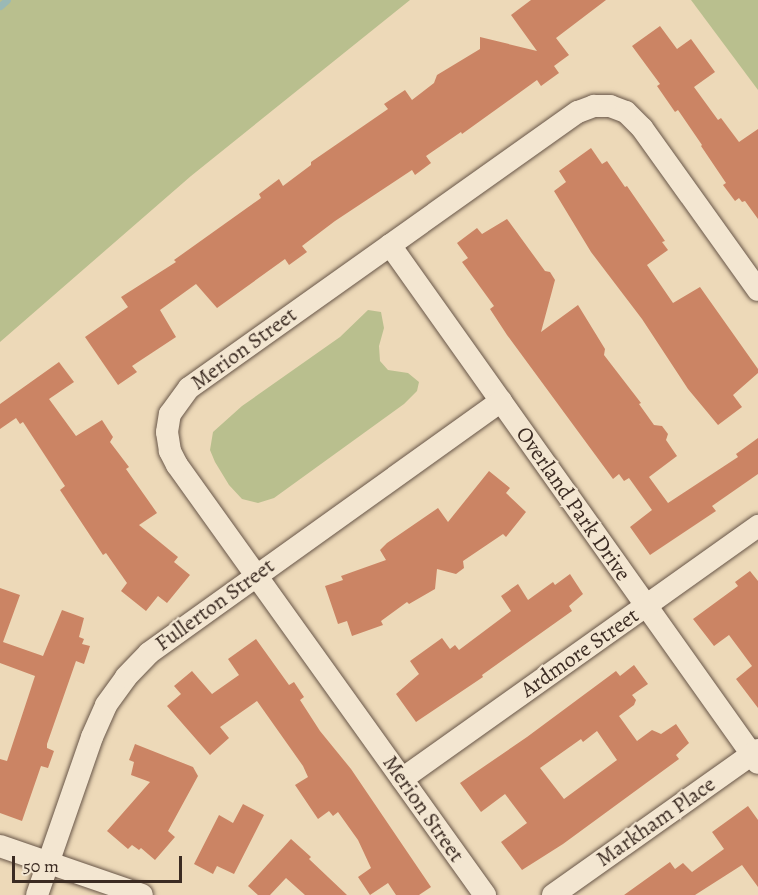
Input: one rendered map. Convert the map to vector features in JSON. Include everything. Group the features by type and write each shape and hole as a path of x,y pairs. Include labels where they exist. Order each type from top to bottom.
{"street":[{"name":"Merion Street","path":"484,895 177,465 170,451 167,432 170,414 180,397 189,388 578,112 594,106 610,106 626,112 642,128 758,290"},
{"name":"Overland Park Drive","path":"390,244 645,606 756,756"},
{"name":"Fullerton Street","path":"37,895 92,737 106,705 126,677 149,652 501,401"},
{"name":"Ardmore Street","path":"402,779 758,526"},
{"name":"Markham Place","path":"553,895 756,756"},
{"path":"0,846 142,895"}],"green space":[{"path":"0,0 410,0 191,176 0,342"},
{"path":"691,0 758,0 758,90"},
{"path":"368,310 381,312 384,328 379,346 380,361 388,370 408,373 419,382 417,391 404,404 274,498 258,503 242,499 229,485 215,462 210,450 213,432 242,406 340,337"}],"building":[{"path":"531,0 606,0 556,38 569,55 554,66 559,73 541,86 537,80 462,134 461,132 426,156 431,163 415,175 412,170 335,221 302,246 307,252 289,265 285,259 217,308 196,284 160,310 176,337 132,366 137,372 118,385 85,337 128,307 121,297 176,262 174,260 261,198 259,194 279,179 283,186 311,165 311,162 388,109 384,104 405,90 412,100 434,83 437,75 480,49 480,37 537,51 511,15"},
{"path":"660,26 677,49 691,39 715,72 694,87 718,120 721,118 739,142 758,129 758,219 745,201 742,202 739,198 735,201 723,185 726,183 702,145 678,110 675,112 657,86 660,84 632,46"},
{"path":"591,148 602,164 607,161 625,187 627,186 665,241 662,242 668,250 647,265 673,303 700,287 758,369 758,373 733,395 742,407 718,425 688,389 642,319 591,252 554,191 566,182 559,171"},
{"path":"507,219 545,271 550,272 555,280 541,332 578,305 605,349 604,355 641,403 639,404 654,425 662,426 668,434 666,440 677,456 649,477 668,503 738,457 736,454 758,438 758,474 712,506 716,511 650,555 630,527 652,510 629,478 624,481 619,474 613,479 507,335 490,309 494,306 462,262 468,258 457,243 477,228 482,234"},
{"path":"59,362 74,382 49,399 76,436 102,420 113,437 110,442 129,467 126,469 157,513 139,525 178,557 174,562 190,575 167,603 158,596 146,611 121,591 127,583 106,553 103,555 60,490 65,486 23,422 20,424 16,418 0,429 0,404"},
{"path":"489,471 510,488 506,493 526,512 506,537 503,534 463,561 464,568 456,574 437,569 435,589 409,604 407,602 381,621 383,625 352,636 347,621 338,624 325,586 343,580 341,576 386,560 380,550 387,543 438,508 448,522"},
{"path":"750,571 758,581 758,708 736,679 752,666 729,635 714,646 693,619 738,586 735,582"},
{"path":"570,574 583,594 569,606 572,611 482,675 483,677 416,722 396,694 419,674 410,661 442,638 450,649 455,645 459,650 511,611 501,596 518,584 528,600 553,582 555,585"},
{"path":"0,588 20,595 3,642 43,656 62,610 84,618 79,637 84,639 82,644 90,646 84,664 76,661 47,744 47,748 54,751 48,768 41,766 22,821 0,813 0,759 7,761 35,676 0,663"},
{"path":"256,639 289,685 294,682 304,697 300,700 320,731 351,769 431,887 419,895 396,895 388,883 370,895 358,877 371,868 358,840 338,812 333,816 329,811 318,819 295,785 308,777 303,766 257,701 220,727 229,738 210,755 167,706 181,694 174,686 192,671 212,694 239,675 228,659"},
{"path":"634,665 648,684 632,695 636,700 634,705 619,716 637,741 652,730 661,734 676,724 689,743 676,755 679,759 563,844 522,870 501,842 527,823 505,794 481,812 460,783 616,671 620,676","holes":["597,731 617,760 564,799 540,768 581,739 583,742"]},
{"path":"135,744 193,767 198,776 168,831 175,837 155,860 141,848 139,850 132,845 128,849 107,831 150,782 131,775 134,762 129,760"},
{"path":"243,804 264,815 234,874 217,866 213,874 194,864 219,815 233,823"},
{"path":"748,806 758,820 758,887 742,865 695,895 624,895 670,862 675,869 683,863 692,872 724,849 712,832"},
{"path":"291,839 347,895 305,895 286,878 270,895 258,895 248,886"}],"waterway":[{"path":"0,6 7,0"}]}
